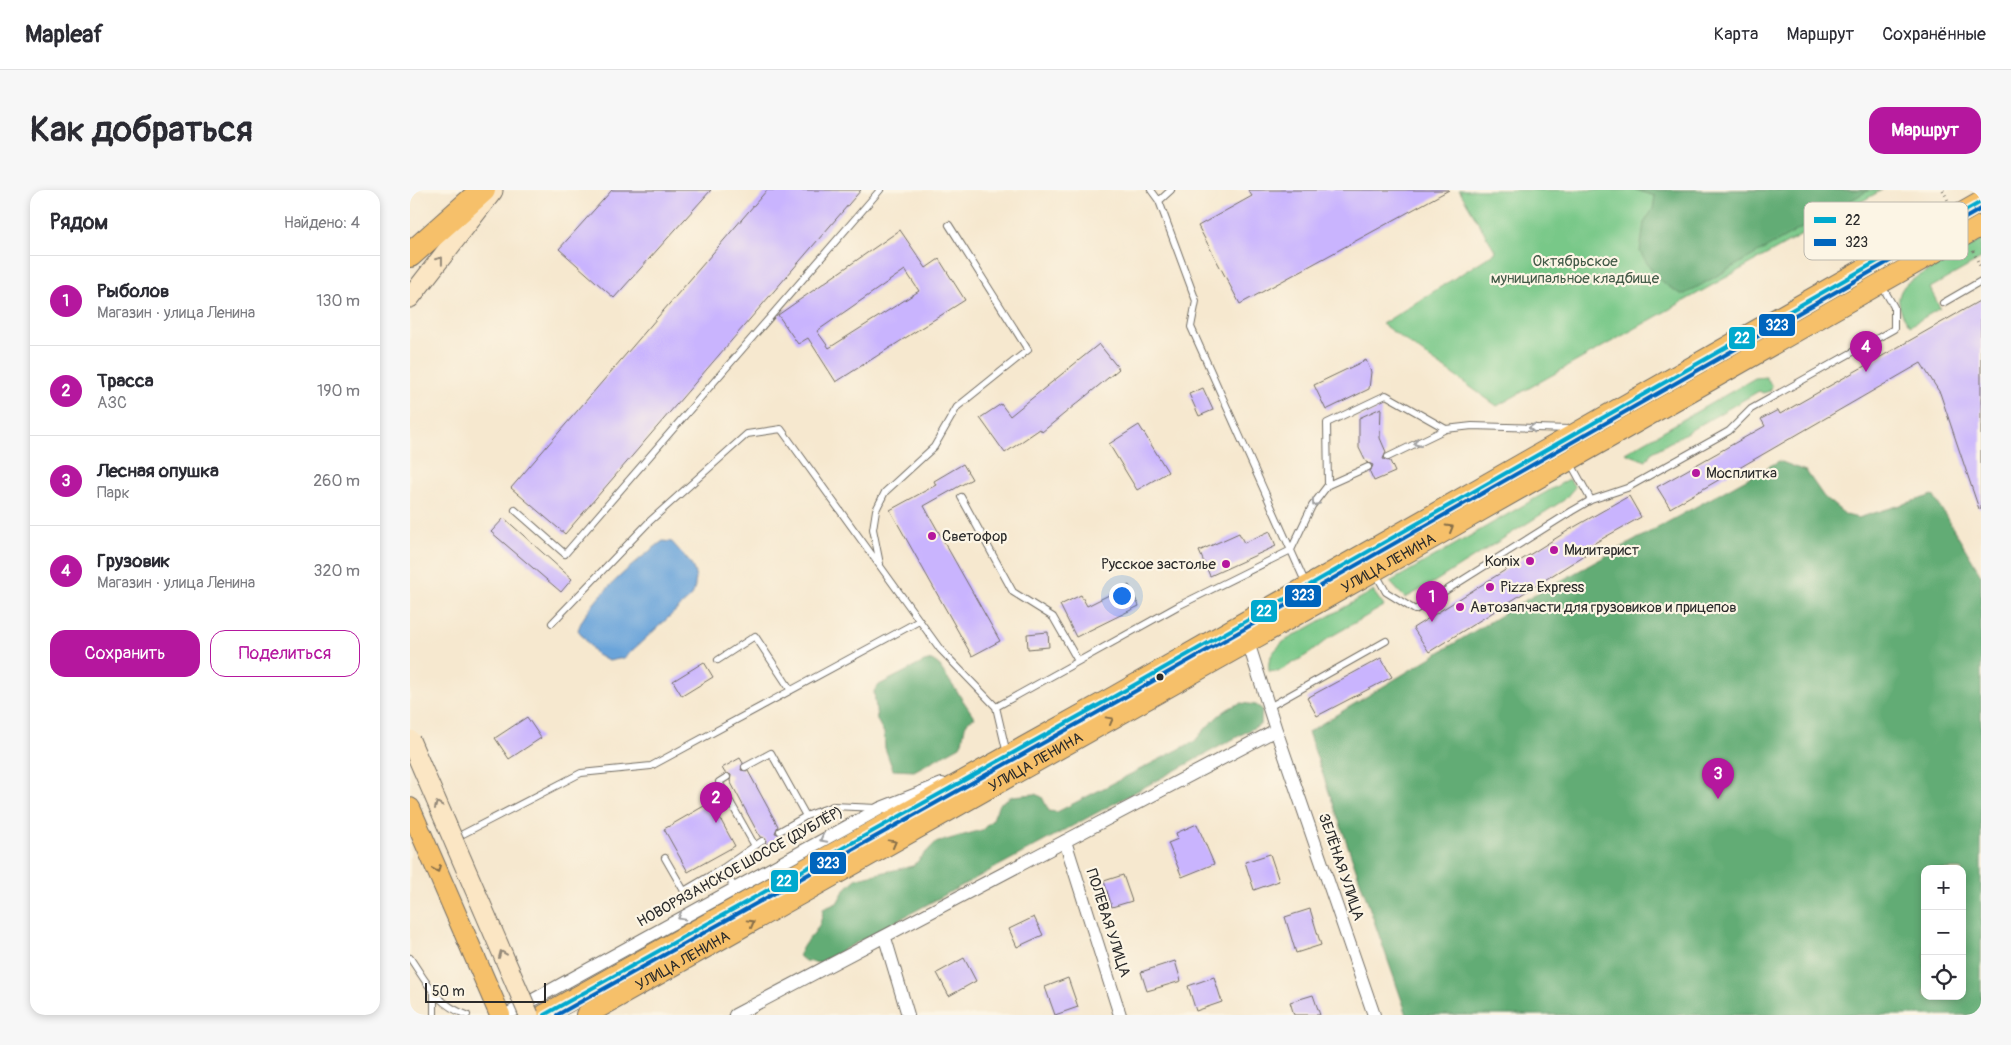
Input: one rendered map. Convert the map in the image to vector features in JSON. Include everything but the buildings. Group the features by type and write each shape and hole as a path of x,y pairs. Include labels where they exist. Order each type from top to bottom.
{"highway":[{"path":"410,255 483,190"}],"main road":[{"path":"410,298 494,190"},
{"name":"УЛИЦА ЛЕНИНА","path":"1968,209 1981,202"},
{"name":"УЛИЦА ЛЕНИНА","path":"1968,233 1981,226"},
{"name":"УЛИЦА ЛЕНИНА","path":"544,1015 1307,586 1879,260"},
{"name":"УЛИЦА ЛЕНИНА","path":"586,1015 1569,461 1921,260"},
{"path":"410,740 529,1015"},
{"path":"410,808 500,1015"}],"street":[{"name":"ЗЕЛЁНАЯ УЛИЦА","path":"1248,642 1276,730 1374,1015"},
{"path":"735,1015 1276,730"},
{"name":"НОВОРЯЗАНСКОЕ ШОССЕ (ДУБЛЁР)","path":"506,1015 881,808 1001,759"},
{"name":"ПОЛЕВАЯ УЛИЦА","path":"1064,841 1120,1015"},
{"path":"884,938 908,1015"}],"lane":[{"path":"515,510 565,554 880,190"},
{"path":"1151,190 1159,201 1196,301 1191,326 1307,586"},
{"path":"1159,201 1170,190"},
{"path":"881,568 873,529 876,510 886,492 934,447 957,407 1028,350 948,225"},
{"path":"1943,303 1981,281"},
{"path":"1374,571 1386,592 1415,610 1591,500 1627,488 1729,431 1751,409 1894,329 1894,307 1881,283"},
{"path":"1328,485 1327,423 1386,395 1446,429"},
{"path":"1388,457 1446,429 1472,426 1581,429"},
{"path":"552,623 650,521 747,434 781,429 940,649 996,707 1001,759"},
{"path":"1569,461 1591,500"},
{"path":"996,707 1178,606 1291,550 1312,506 1328,485 1368,467"},
{"path":"961,498 1013,592 1053,616 1078,661"},
{"path":"457,836 581,773 651,766 790,689 919,621"},
{"path":"718,660 755,636 790,689"},
{"path":"1269,707 1386,642"},
{"path":"746,767 771,753 806,816"},
{"path":"727,777 720,782 755,846"},
{"path":"780,830 806,816 833,806 881,808"},
{"path":"665,858 684,891 723,868 762,841"},
{"path":"723,868 734,888"},
{"path":"410,958 434,993 447,1006 467,1015"},
{"path":"434,993 434,1015"}],"green space":[{"name":"Октябрьское муниципальное кладбище","path":"1459,190 1882,190 1861,202 1804,202 1804,234 1497,406 1382,324 1496,252"},
{"path":"1636,190 1869,190 1848,202 1804,202 1804,227 1683,295 1669,287 1658,277 1640,252 1644,223 1653,209 1655,196"},
{"path":"1981,240 1981,259 1930,288 1940,308 1910,326 1899,304 1903,288 1907,283 1947,260 1968,260 1968,248"},
{"path":"1766,377 1772,386 1770,391 1763,393 1759,391 1651,453 1646,461 1625,453 1755,378"},
{"path":"1779,461 1806,471 1824,497 1846,515 1858,518 1933,495 1981,575 1981,1015 1407,1015 1308,732 1524,601"},
{"path":"1569,479 1575,487 1564,500 1428,586 1405,598 1390,582"},
{"path":"1373,591 1384,606 1330,637 1310,653 1278,672 1269,671 1270,658 1283,642"},
{"path":"932,660 938,664 975,718 968,722 960,746 914,771 893,770 885,748 884,733 877,720 874,691 879,685 924,662"},
{"path":"1241,703 1256,705 1262,709 1261,724 819,963 805,961 799,956 819,925 823,909 837,903 845,889 857,878 913,866 935,843 982,830 993,819 999,804 1012,796 1035,794 1042,797 1049,811 1057,812 1195,741 1221,714 1234,705"}],"water":[{"path":"663,541 672,542 692,566 695,572 695,587 692,596 624,658 609,661 597,655 578,630 583,619 602,594 615,581 640,558"}],"transit line":[{"name":"22","path":"1968,209 1981,202"},
{"name":"323","path":"1968,216 1981,209"},
{"name":"22","path":"544,1015 1115,696 1879,260"},
{"name":"323","path":"557,1015 1118,701 1892,260"}],"place":[{"name":"Грузовик","path":"1866,372"},
{"name":"Мосплитка","path":"1696,473"},
{"name":"Светофор","path":"932,536"},
{"name":"Милитарист","path":"1554,550"},
{"name":"Konix","path":"1530,561"},
{"name":"Русское застолье","path":"1226,564"},
{"name":"Pizza Express","path":"1490,587"},
{"name":"Автозапчасти для грузовиков и прицепов","path":"1460,607"},
{"name":"Рыболов","path":"1432,622"},
{"name":"Лесная опушка","path":"1718,799"},
{"name":"Трасса","path":"716,823"}]}
